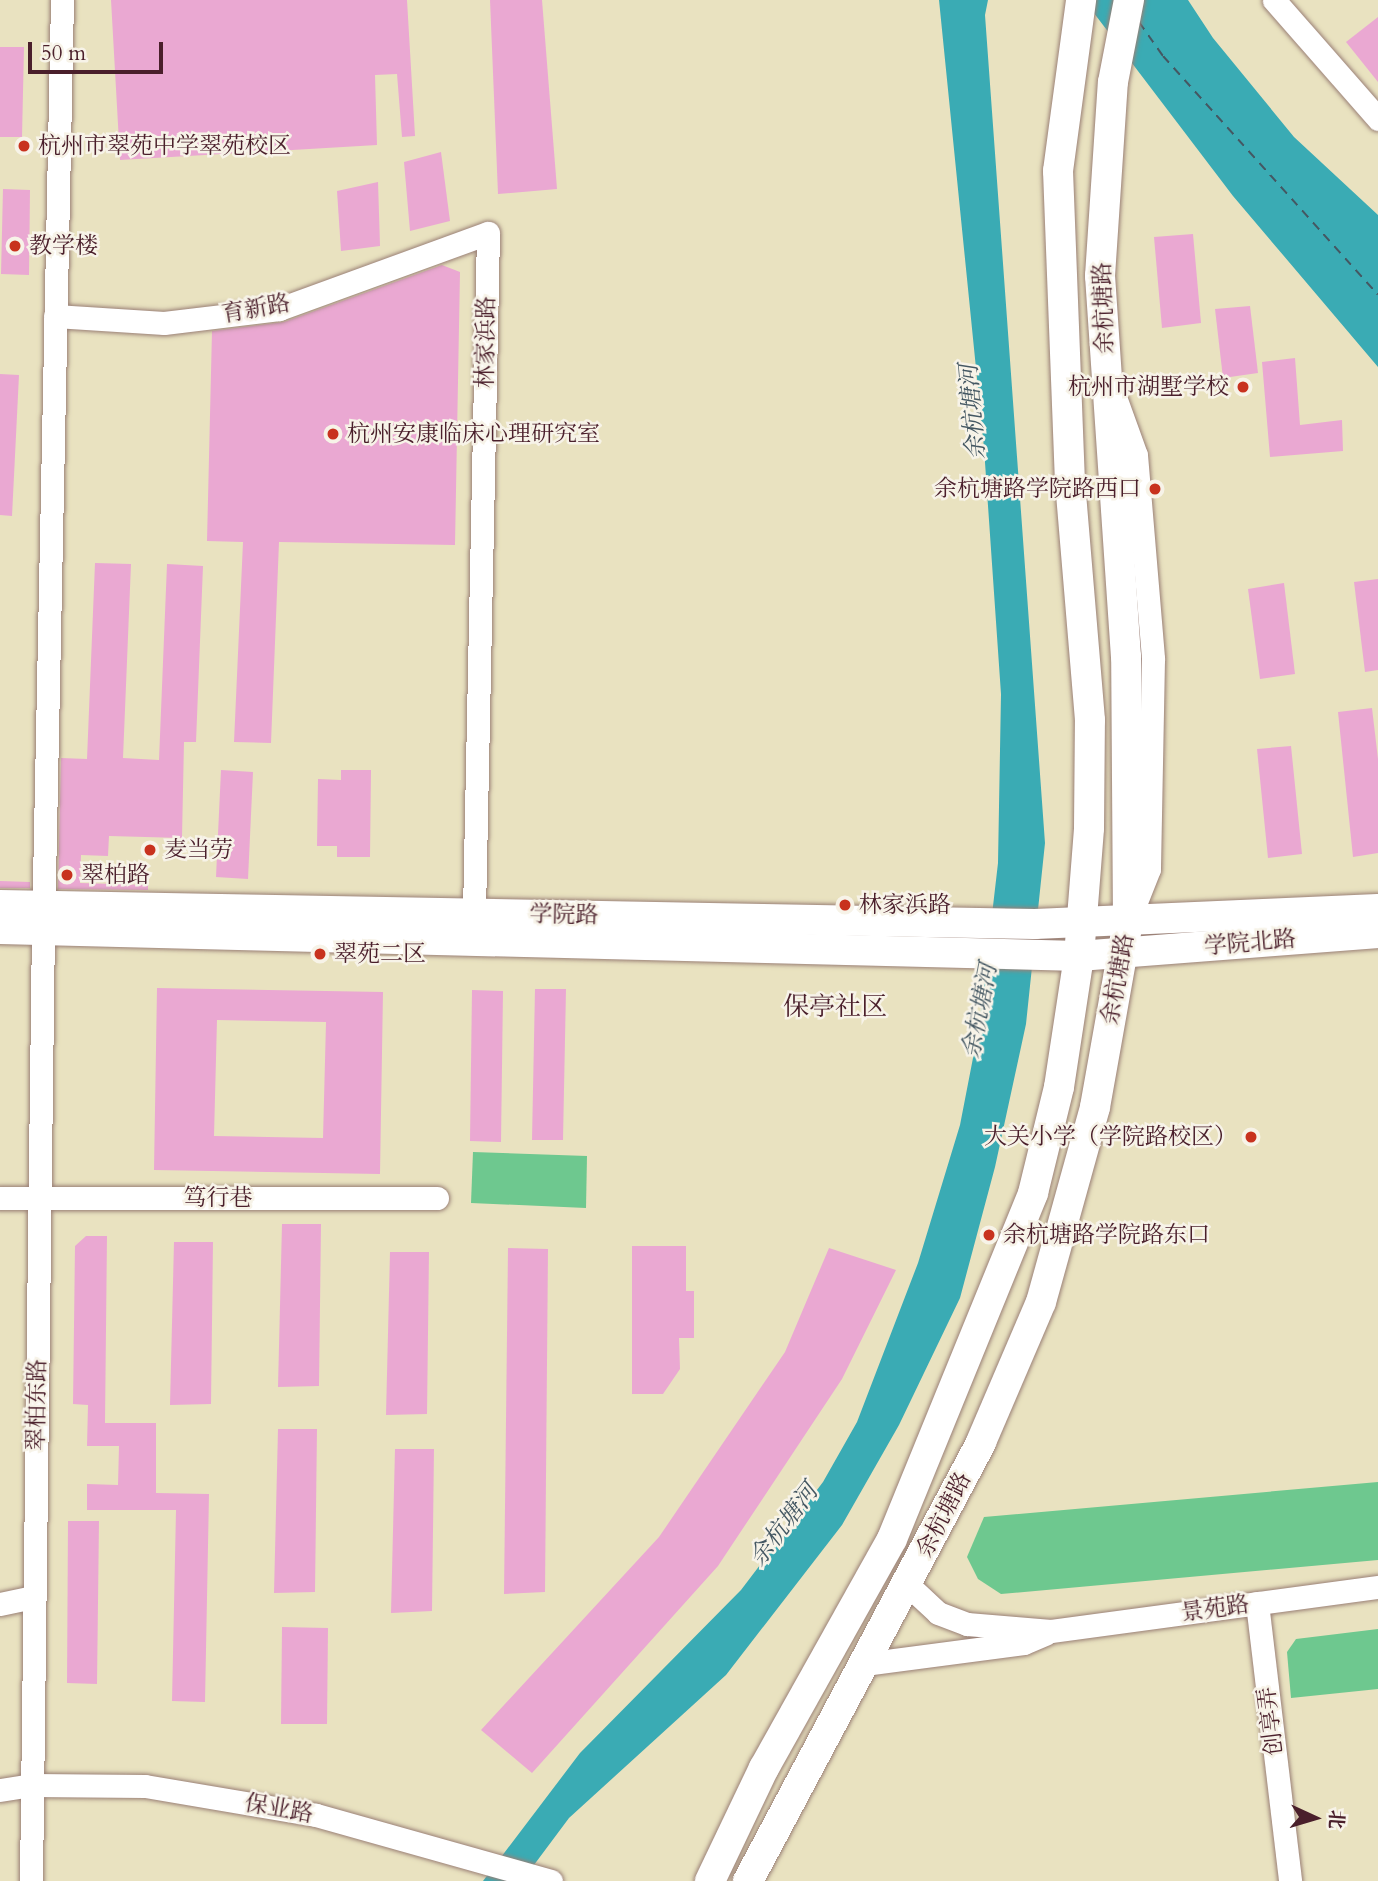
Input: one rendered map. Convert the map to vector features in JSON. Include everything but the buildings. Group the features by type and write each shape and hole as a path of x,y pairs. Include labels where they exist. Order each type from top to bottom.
{"main road":[{"name":"余杭塘路","path":"710,1881 764,1768 892,1539 998,1287 1040,1166 1059,1087 1079,956 1089,828 1090,720 1070,483 1058,170 1080,0"},
{"name":"余杭塘路","path":"748,1881 908,1585 981,1442 1041,1302 1095,1107 1128,922 1127,670 1100,276 1113,82 1129,0"},
{"name":"学院路","path":"0,905 44,918 980,953 1079,956 1123,953"},
{"name":"学院北路","path":"1128,922 1378,909"},
{"name":"学院路","path":"0,929 44,918 474,913 1035,924 1128,922"},
{"name":"学院北路","path":"1123,953 1378,933"}],"street":[{"path":"44,918 62,0"},
{"path":"1274,0 1378,119"},
{"name":"育新路","path":"54,316 163,323 279,309 488,233"},
{"name":"林家浜路","path":"474,913 488,233"},
{"name":"翠柏东路","path":"31,1881 44,918"},
{"name":"笃行巷","path":"0,1198 437,1198"},
{"name":"景苑路","path":"908,1585 919,1600 955,1620 1051,1631 1378,1587"},
{"path":"0,1604 34,1597"},
{"name":"创享弄","path":"1256,1603 1290,1881"},
{"name":"景苑路","path":"864,1664 1024,1643 1051,1631"},
{"name":"保业路","path":"0,1790 32,1785 145,1786 316,1815 482,1859 551,1881"}],"green space":[{"path":"473,1152 587,1156 586,1208 471,1203"},
{"path":"1378,1482 1378,1560 1001,1594 978,1579 967,1557 984,1517"},
{"path":"1378,1629 1378,1689 1291,1698 1287,1652 1296,1639"}],"water":[{"path":"939,0 988,0 985,15 1045,843 1026,1024 995,1167 960,1298 899,1425 842,1525 726,1675 569,1818 522,1881 483,1881 580,1753 741,1590 823,1482 857,1422 918,1263 960,1125 979,1027 998,863 1001,694 984,448"},
{"path":"1084,0 1188,0 1213,38 1294,137 1378,215 1378,367 1233,196"}],"ferry route":[{"path":"1139,22 1163,56 1378,295"}],"place":[{"name":"杭州市翠苑中学翠苑校区","path":"24,146"},
{"name":"教学楼","path":"15,246"},
{"name":"杭州市湖墅学校","path":"1243,387"},
{"name":"杭州安康临床心理研究室","path":"333,434"},
{"name":"余杭塘路学院路西口","path":"1155,489"},
{"name":"麦当劳","path":"150,850"},
{"name":"翠柏路","path":"67,875"},
{"name":"林家浜路","path":"845,905"},
{"name":"翠苑二区","path":"320,954"},
{"name":"大关小学（学院路校区）","path":"1251,1137"},
{"name":"余杭塘路学院路东口","path":"989,1235"}],"district":[{"name":"保亭社区","path":"835,1007"}],"water label":[{"name":"余杭塘河","path":"973,412"},
{"name":"余杭塘河","path":"980,1011"},
{"name":"余杭塘河","path":"784,1525"}]}
